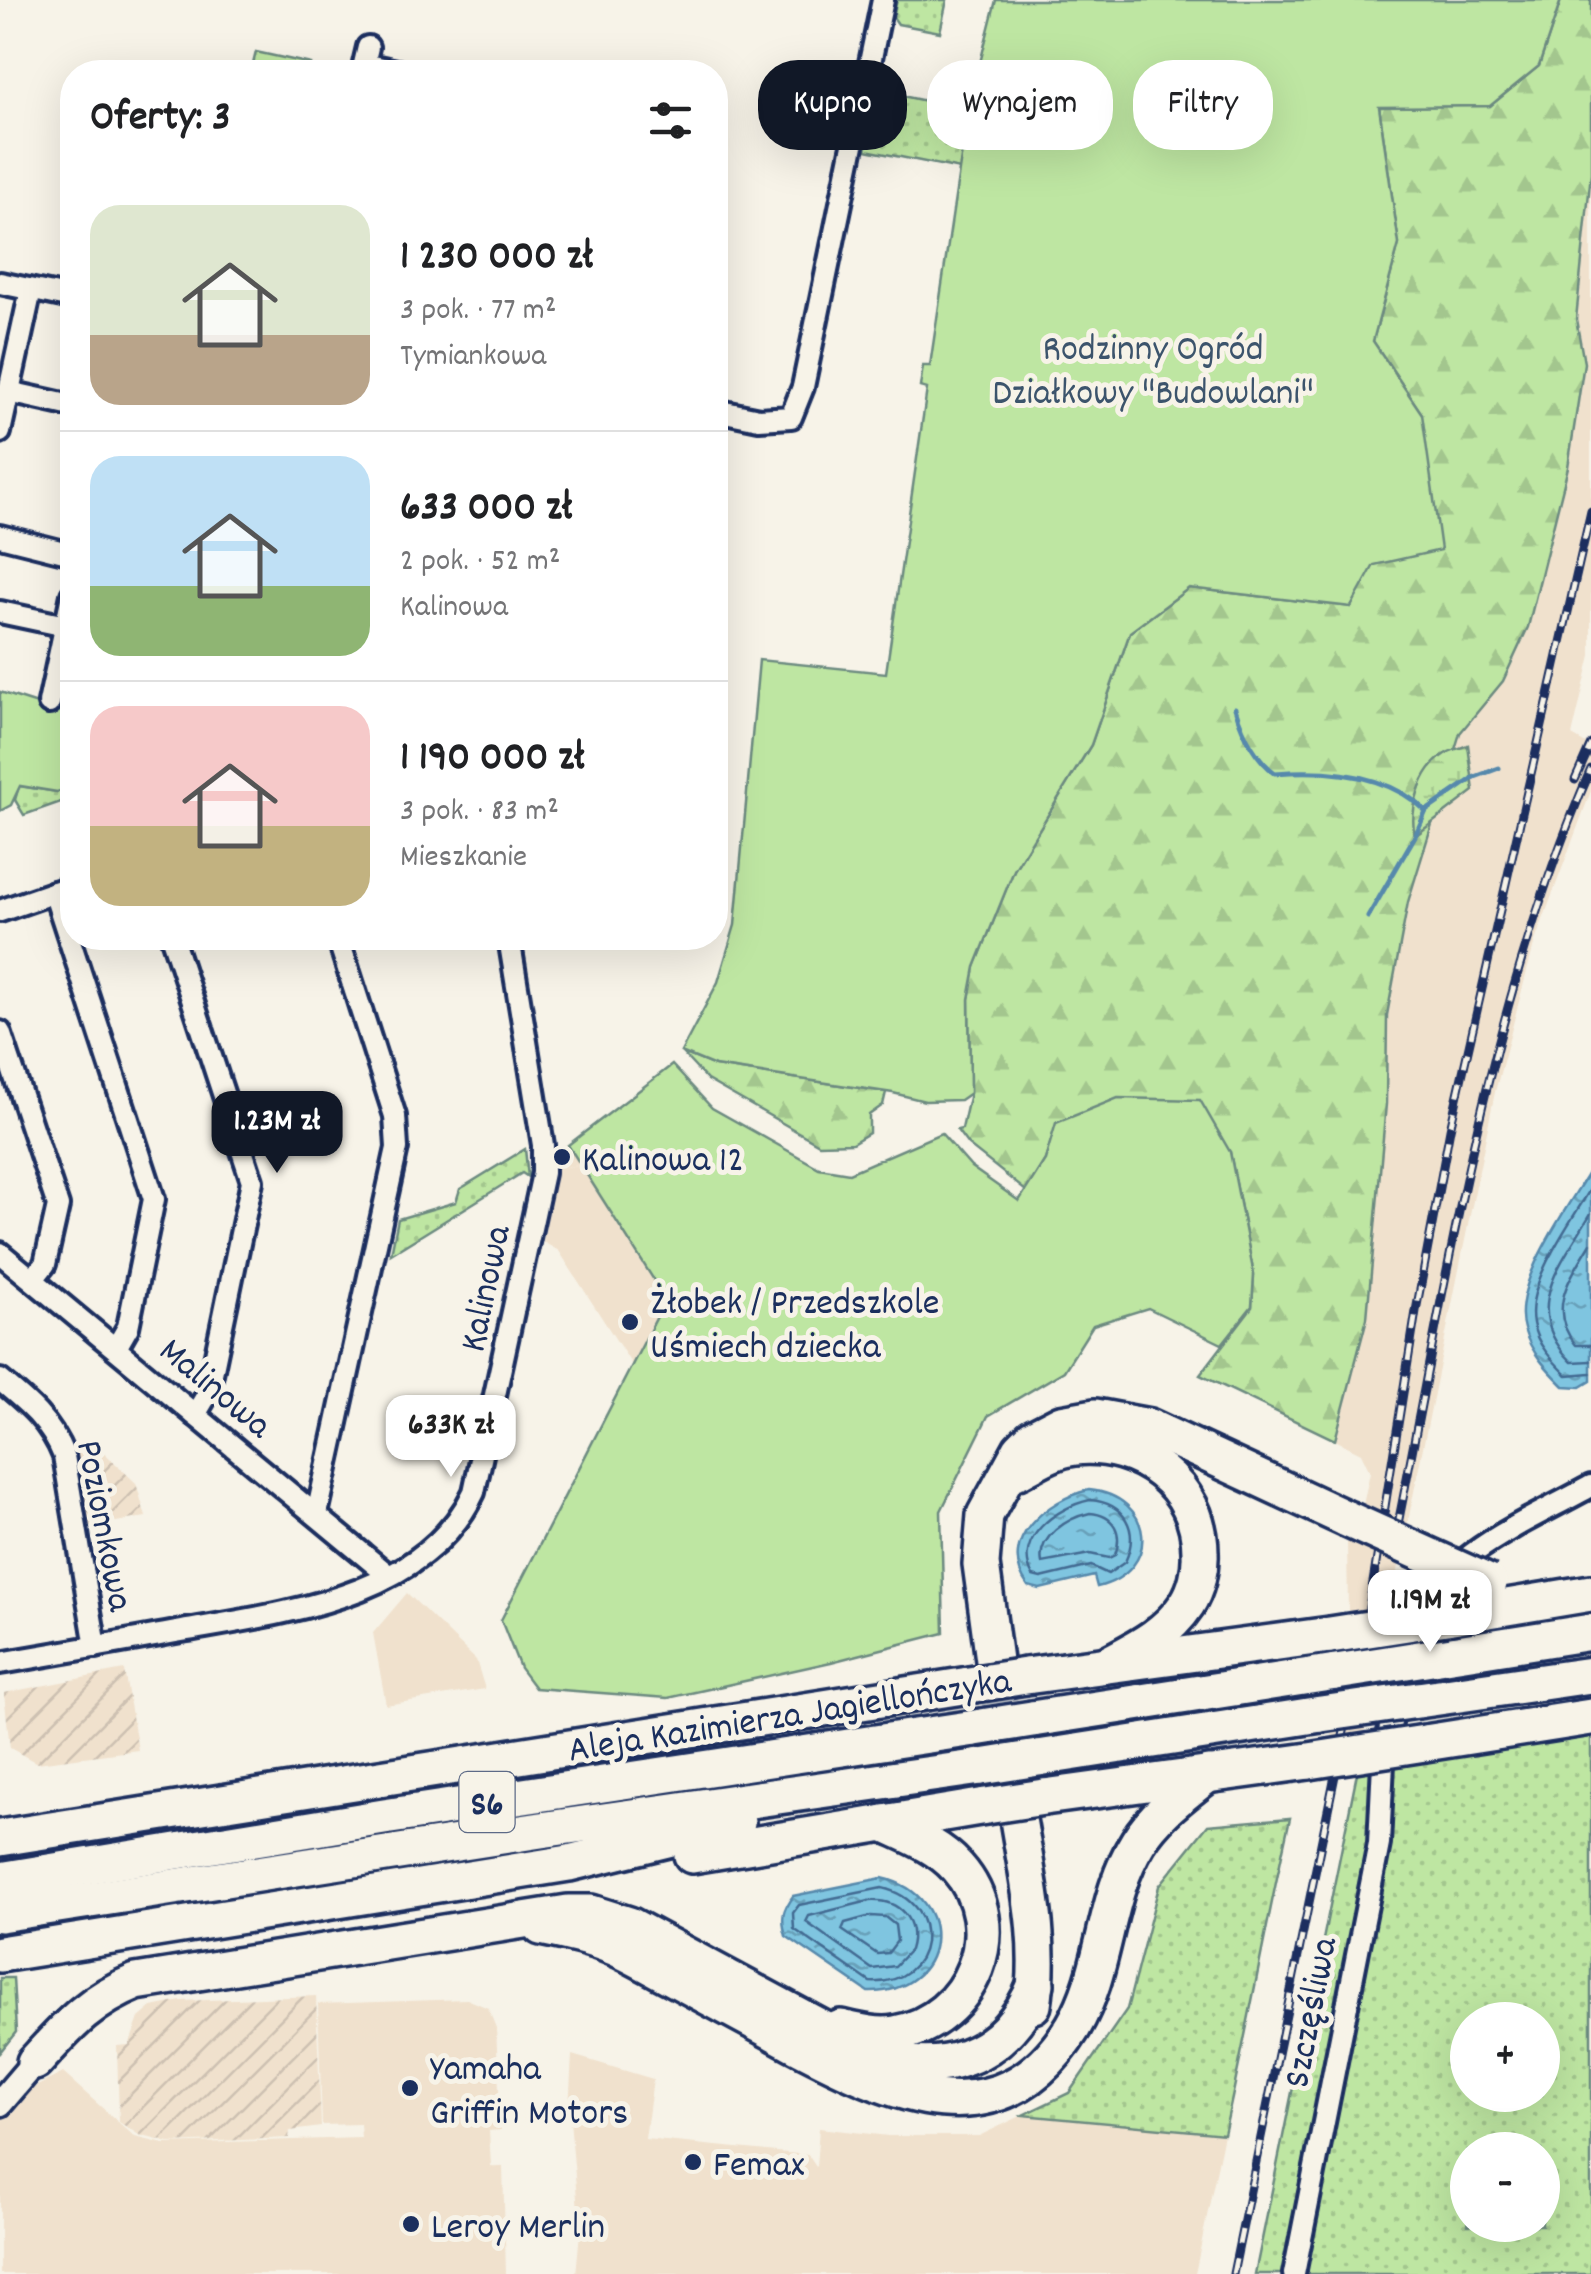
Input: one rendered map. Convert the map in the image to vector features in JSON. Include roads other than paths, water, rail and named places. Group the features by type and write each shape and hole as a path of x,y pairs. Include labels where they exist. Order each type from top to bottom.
{"highway":[{"path":"996,1676 980,1546 984,1515 1021,1450 1044,1430 1078,1418 1111,1418 1149,1427 1489,1583 1540,1602"},
{"path":"1004,1478 1054,1452 1070,1447 1104,1446 1147,1460 1170,1477 1185,1496 1196,1522 1200,1548 1194,1592 1180,1614 1156,1638 1108,1664"},
{"path":"0,1838 996,1676 1330,1635 1591,1593"},
{"name":"Aleja Kazimierza Jagiellończyka","path":"0,1880 403,1814 1591,1632"},
{"name":"Aleja Kazimierza Jagiellończyka","path":"0,1914 1591,1675"},
{"path":"568,1863 598,1870 1591,1717"},
{"path":"517,1922 615,1947 832,2063 884,2086 912,2096 962,2101 1005,2088 1051,2058 1091,1990 1130,1854 1153,1821 1208,1774"},
{"path":"0,1954 568,1863 722,1828 810,1794"},
{"path":"884,2086 959,2084 996,2069 1009,2058 1025,2031 1036,1984 1036,1937 1016,1805"},
{"path":"822,2028 894,2034 920,2026 958,2000 978,1963 981,1920 966,1878 934,1848 884,1823"},
{"path":"35,2062 88,2007 136,1982 568,1912 606,1916 629,1925 884,2059 923,2066 981,2051 1005,2034 1036,1984"}],"street":[{"path":"728,413 758,419 791,417 803,388 883,0"},
{"path":"365,60 368,47"},
{"path":"0,283 60,296"},
{"path":"0,432 31,290"},
{"path":"9,392 60,403"},
{"path":"0,536 60,551"},
{"path":"0,612 60,625"},
{"path":"49,703 60,653"},
{"path":"0,911 60,890"},
{"path":"81,950 154,1198 128,1327 116,1348"},
{"path":"176,950 252,1181 208,1393 195,1415"},
{"path":"317,1514 397,1148 395,1116 342,950"},
{"name":"Kalinowa","path":"0,1663 326,1603 388,1575 436,1545 462,1518 474,1492 541,1186 543,1145 511,950"},
{"path":"0,1032 58,1206 45,1264 33,1280"},
{"name":"Malinowa","path":"0,1252 388,1575"},
{"name":"Poziomkowa","path":"0,1380 42,1415 64,1456 96,1646"},
{"name":"Szczęśliwa","path":"1294,2274 1379,1844 1383,1762 1410,1632 1424,1602 1459,1564 1591,1486"},
{"path":"0,2103 35,2062"}],"water":[{"path":"1591,1168 1591,1381 1581,1387 1564,1386 1531,1346 1522,1311 1533,1268"},
{"path":"1089,1490 1111,1495 1127,1505 1137,1519 1141,1551 1133,1566 1097,1587 1094,1576 1040,1589 1028,1586 1019,1569 1022,1538 1043,1512"},
{"path":"882,1878 907,1888 925,1904 934,1923 935,1942 929,1962 915,1978 895,1988 868,1992 786,1936 784,1915 793,1896"}],"waterway":[{"path":"1235,708 1250,744 1275,773 1335,773 1375,781 1393,788 1426,811"},
{"path":"1368,917 1426,811 1475,777 1499,768"}],"tunnel":[{"path":"995,1668 1017,1813"}],"railway":[{"path":"1233,2274 1368,1614 1416,1311 1450,1129 1591,511"},
{"path":"1575,780 1591,744"},
{"path":"1397,1529 1453,1240 1497,1048 1555,860 1591,769"}],"place":[{"name":"Kalinowa 12","path":"562,1157"},
{"name":"Żłobek / Przedszkole Uśmiech dziecka","path":"630,1322"},
{"name":"Yamaha Griffin Motors","path":"410,2088"},
{"name":"Femax","path":"693,2162"},
{"name":"Leroy Merlin","path":"411,2224"}],"park label":[{"name":"Rodzinny Ogród Działkowy \"Budowlani\"","path":"1153,368"}]}
